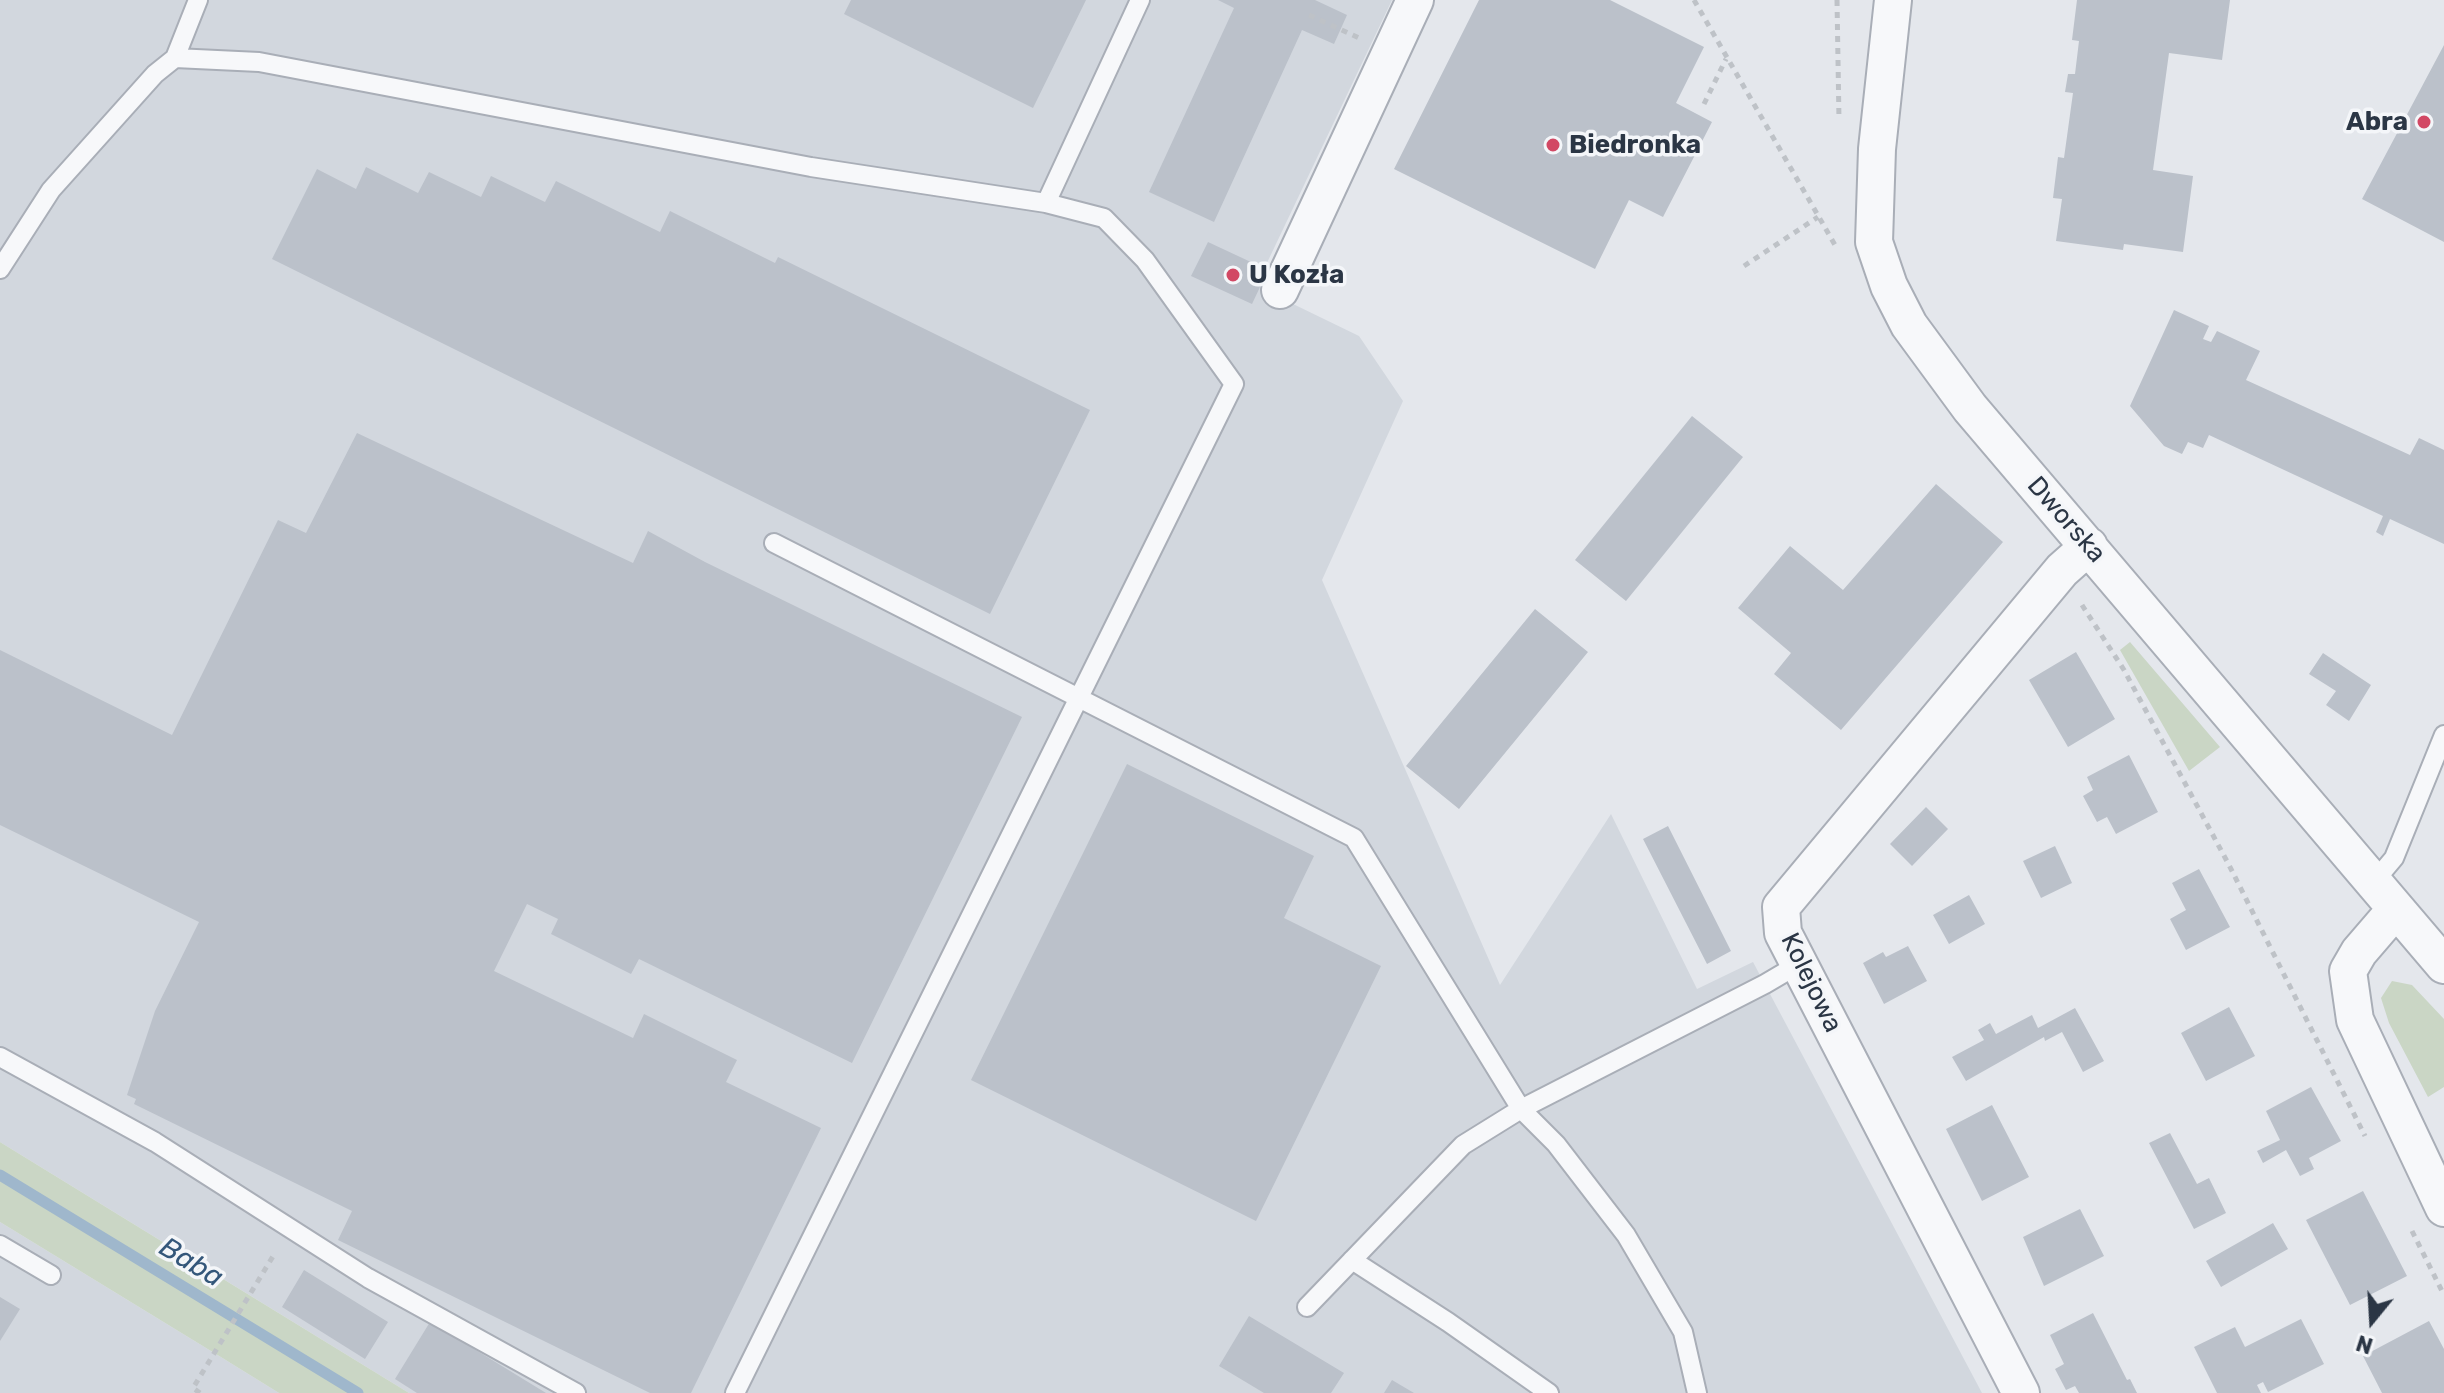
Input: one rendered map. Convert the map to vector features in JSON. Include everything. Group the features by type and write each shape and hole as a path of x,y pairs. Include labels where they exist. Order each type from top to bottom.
{"street":[{"path":"1280,290 1415,0"},
{"name":"Dworska","path":"1893,0 1877,149 1874,242 1889,286 1909,325 1970,408 2444,965"},
{"name":"Kolejowa","path":"2021,1393 1783,933 1781,907 2062,570 2089,546"},
{"path":"2385,896 2348,971 2355,1020 2444,1208"}],"lane":[{"path":"0,269 51,190 155,74 175,58 198,0"},
{"path":"1046,203 1140,0"},
{"path":"175,58 259,62 811,167 1046,203 1104,218 1145,260 1234,384 735,1393"},
{"path":"774,543 1354,838 1521,1109 1556,1144 1626,1235 1683,1332 1697,1393"},
{"path":"2385,896 2394,858 2444,735"},
{"path":"1307,1307 1463,1145 1521,1109 1799,964"},
{"path":"0,1057 155,1142 368,1278 576,1393"},
{"path":"0,1245 51,1275"},
{"path":"1352,1260 1549,1393"}],"path":[{"path":"1694,0 1841,256"},
{"path":"1309,15 1364,40"},
{"path":"1704,104 1726,58"},
{"path":"1744,266 1818,217"},
{"path":"2081,603 2124,670 2229,865 2368,1142"},
{"path":"2409,1225 2444,1295"},
{"path":"200,1393 193,1388 263,1273"}],"shaded area":[{"path":"0,0 1392,0 1256,286 1359,336 1403,401 1322,580 1500,985 1611,814 1697,989 1753,962 1982,1393 409,1393 0,1142"},
{"path":"0,1222 224,1359 279,1393 0,1393"}],"green space":[{"path":"2130,642 2220,747 2189,771 2120,650"},
{"path":"2392,981 2412,985 2444,1019 2444,1087 2428,1097 2389,1023 2381,998"},
{"path":"0,1142 409,1393 279,1393 0,1222"}],"building":[{"path":"851,0 1086,0 1033,108 844,14"},
{"path":"1218,0 1315,0 1347,15 1334,44 1302,30 1214,222 1149,192 1234,8"},
{"name":"Biedronka","path":"1479,0 1610,0 1704,47 1676,103 1712,122 1663,217 1629,200 1595,269 1394,169"},
{"path":"2077,0 2230,0 2222,60 2169,53 2153,170 2193,176 2183,252 2124,244 2123,250 2056,241 2062,199 2053,198 2058,157 2064,158 2073,93 2065,92 2068,74 2075,74 2079,41 2072,40"},
{"name":"Abra","path":"2444,45 2444,242 2362,199"},
{"path":"366,167 418,193 429,172 481,197 491,176 545,202 556,181 660,232 670,211 775,263 778,257 1090,410 990,614 272,259 317,169 356,189"},
{"path":"1208,242 1268,270 1252,304 1191,276"},
{"path":"2174,310 2209,326 2203,339 2211,342 2217,331 2260,351 2246,380 2410,455 2419,438 2444,450 2444,544 2390,519 2383,536 2376,532 2383,516 2209,435 2203,448 2188,442 2182,454 2164,446 2130,406"},
{"path":"1692,416 1743,457 1626,601 1575,560"},
{"path":"357,433 633,563 648,531 1022,717 852,1063 639,959 631,974 551,934 558,919 527,904 494,971 633,1038 644,1014 737,1060 726,1082 821,1128 691,1393 650,1393 338,1240 352,1211 134,1104 136,1099 127,1095 155,1011 199,922 0,825 0,650 172,735 278,520 306,533"},
{"path":"1936,484 2003,542 1841,730 1774,674 1791,653 1738,608 1790,546 1843,590"},
{"path":"1535,609 1588,652 1459,809 1406,766"},
{"path":"2076,652 2115,719 2068,747 2029,680"},
{"path":"2323,653 2371,685 2349,721 2326,705 2336,691 2309,674"},
{"path":"2129,755 2158,812 2116,834 2107,817 2097,822 2083,796 2093,790 2087,777"},
{"path":"1127,764 1314,856 1284,918 1381,966 1256,1221 971,1080"},
{"path":"1926,807 1948,829 1912,866 1890,844"},
{"path":"1668,826 1731,951 1707,964 1643,839"},
{"path":"2055,846 2072,883 2041,898 2023,861"},
{"path":"2199,869 2230,927 2186,950 2170,919 2186,910 2172,883"},
{"path":"1969,895 1985,924 1949,944 1933,915"},
{"path":"1908,946 1927,981 1884,1004 1863,963 1883,952 1886,957"},
{"path":"2229,1007 2255,1056 2206,1081 2181,1033"},
{"path":"2075,1008 2104,1061 2083,1072 2062,1032 2045,1041 2044,1037 1966,1081 1952,1057 1984,1040 1978,1030 1990,1023 1996,1034 2032,1015 2038,1028"},
{"path":"2311,1087 2341,1141 2309,1158 2314,1169 2300,1176 2286,1150 2263,1163 2257,1151 2280,1140 2266,1111"},
{"path":"1992,1105 2029,1177 1982,1201 1946,1129"},
{"path":"2170,1133 2197,1184 2209,1178 2226,1213 2194,1229 2149,1143"},
{"path":"2363,1191 2407,1276 2350,1305 2306,1220"},
{"path":"2080,1209 2104,1256 2044,1286 2023,1237"},
{"path":"2273,1223 2288,1249 2221,1287 2206,1261"},
{"path":"304,1270 388,1322 365,1359 282,1307"},
{"path":"0,1297 20,1309 0,1341"},
{"path":"2093,1313 2127,1380 2130,1379 2137,1393 2079,1393 2075,1386 2066,1390 2055,1369 2064,1364 2050,1335"},
{"path":"1249,1316 1344,1373 1331,1393 1264,1393 1219,1366"},
{"path":"2301,1319 2324,1364 2268,1392 2263,1382 2257,1385 2261,1393 2217,1393 2194,1347 2235,1327 2245,1347"},
{"path":"2429,1321 2444,1349 2444,1393 2382,1393 2363,1356"},
{"path":"430,1322 546,1393 417,1393 395,1379"},
{"path":"1392,1380 1414,1393 1384,1393"}],"waterway":[{"name":"Baba","path":"0,1175 358,1393"}],"place":[{"name":"Abra","path":"2424,122"},
{"name":"Biedronka","path":"1553,145"},
{"name":"U Kozła","path":"1233,275"}]}
